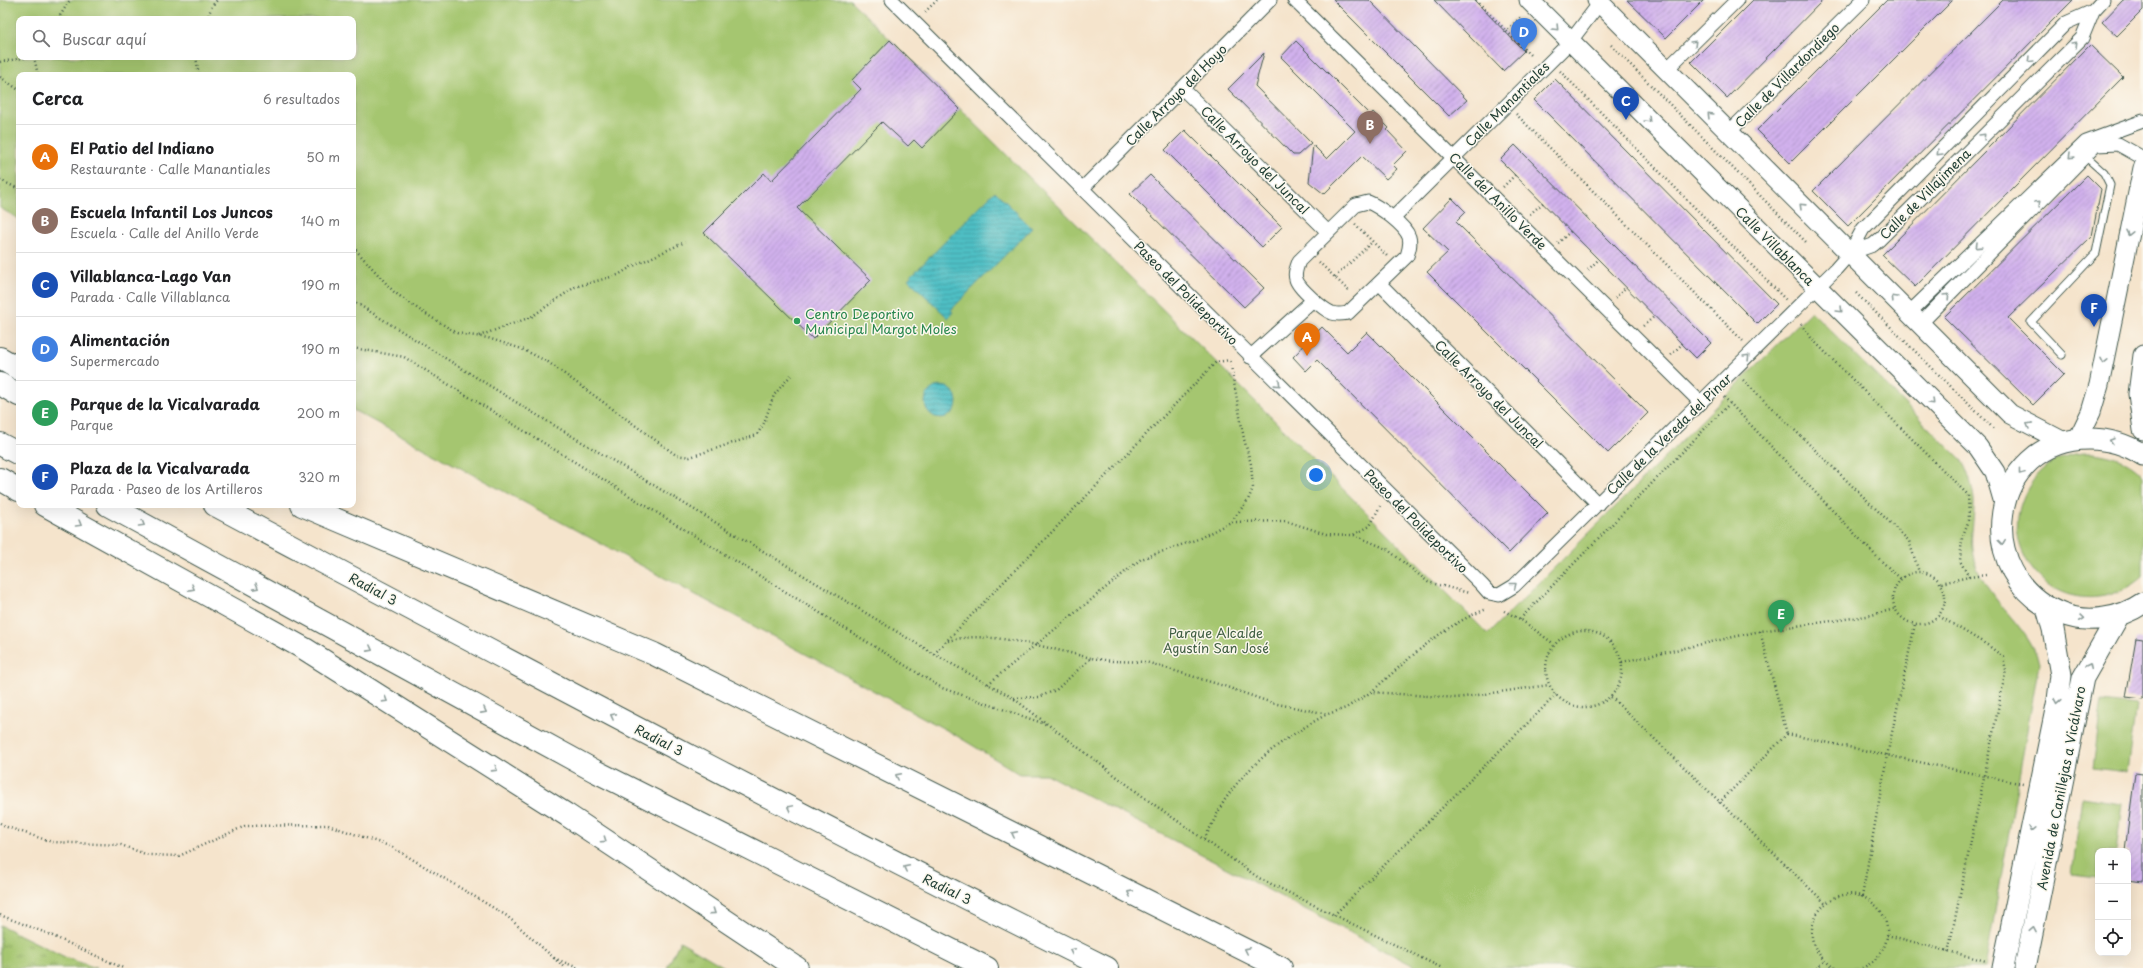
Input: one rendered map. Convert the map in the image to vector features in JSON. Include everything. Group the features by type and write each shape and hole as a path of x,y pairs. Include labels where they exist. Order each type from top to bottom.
{"highway":[{"path":"0,358 16,367"},
{"path":"0,384 16,393"},
{"path":"0,444 16,452"},
{"path":"0,479 16,488"},
{"path":"50,508 305,649 567,815 797,968"},
{"path":"113,508 595,771 987,968"},
{"name":"Radial 3","path":"221,508 621,720 921,876 1107,968"},
{"path":"309,508 654,654 1282,968"}],"main road":[{"path":"1600,1 1728,133 2010,414 2071,440"},
{"name":"Calle Villablanca","path":"1526,7 1570,42 1978,447 1995,472 2004,503"},
{"path":"2071,440 2091,412 2099,385 2143,168"},
{"path":"2143,355 2138,394 2143,430"},
{"path":"2143,455 2130,447 2105,439 2071,440 2044,451 2026,465 2013,483 2004,503 2000,527 2003,551 2010,568 2028,594 2048,608 2070,617 2095,619 2119,615 2143,603"},
{"name":"Avenida de Canillejas a Vicálvaro","path":"1995,965 2058,700 2060,675 2053,629 2048,608"},
{"name":"Avenida de Canillejas a Vicálvaro","path":"2025,968 2083,678 2119,615"}],"street":[{"name":"Paseo del Polideportivo","path":"892,0 1250,357 1477,590"},
{"name":"Calle Arroyo del Hoyo","path":"1082,189 1270,0"},
{"name":"Calle del Anillo Verde","path":"1294,0 1454,157 1701,404"},
{"path":"1666,70 1737,0"},
{"name":"Calle de Villardondiego","path":"1728,133 1863,0"},
{"name":"Calle de Villajimena","path":"1850,253 1873,245 1880,239 2082,38 2093,11 2103,0"},
{"name":"Calle Manantiales","path":"1392,218 1570,42 1600,1"},
{"name":"Calle de Villajimena","path":"1850,253 1864,229 2066,23 2093,11"},
{"name":"Calle Arroyo del Juncal","path":"1182,88 1328,232"},
{"path":"1914,319 2086,142 2143,121"},
{"path":"1914,319 2096,145 2118,144 2143,158"},
{"path":"1368,202 1379,206 1408,236 1410,246 1407,256 1380,284 1348,313 1339,315 1330,313 1313,300 1296,280 1295,270 1299,261 1346,214 1356,205 1368,202"},
{"name":"Calle de la Vereda del Pinar","path":"1477,590 1500,595 1514,586 1701,404 1850,253"},
{"name":"Calle Arroyo del Juncal","path":"1380,284 1598,504"},
{"path":"1250,357 1313,300"}],"lane":[{"path":"2062,355 2031,322 2096,253 2110,185 2104,173 2085,156"}],"path":[{"path":"60,16 70,0"},
{"path":"208,16 212,6 218,0"},
{"path":"924,12 937,0"},
{"path":"1476,0 1478,4 1532,57"},
{"path":"1478,4 1482,0"},
{"path":"1506,32 1526,7"},
{"path":"1611,45 1807,243"},
{"path":"0,62 16,59"},
{"path":"35,60 37,72"},
{"path":"196,60 198,72"},
{"path":"1560,71 1786,300"},
{"path":"0,77 16,88"},
{"path":"1516,114 1743,342"},
{"path":"1502,188 1515,174"},
{"path":"0,180 16,188"},
{"path":"1529,215 1543,203"},
{"path":"1346,214 1397,267"},
{"path":"1557,244 1571,231"},
{"path":"478,336 531,317 576,286 618,276 631,267 685,242"},
{"path":"1335,277 1372,242"},
{"path":"356,250 394,292 458,333 478,336 522,349 548,362 676,455 690,457 757,435 764,424 774,395 792,374"},
{"path":"1308,252 1361,302"},
{"path":"1586,273 1599,259"},
{"path":"1613,300 1626,287"},
{"path":"1856,293 1995,430"},
{"path":"356,303 532,412 934,654 1013,698 1149,802 1259,878 1442,968"},
{"path":"1641,329 1655,316"},
{"path":"1801,322 1812,339 1968,495 1969,520 1962,538 1960,561 1968,577"},
{"path":"1669,357 1682,344"},
{"path":"356,349 404,357 942,688 1050,726"},
{"path":"934,654 1216,362 1250,357"},
{"path":"988,684 1141,559 1198,539 1231,522 1248,500 1253,488 1251,464 1244,439 1230,360"},
{"path":"1738,375 1910,541 1919,572"},
{"path":"1721,393 1877,557 1901,579"},
{"path":"1520,619 1730,403"},
{"path":"1353,535 1370,526 1380,506"},
{"path":"1231,522 1286,521 1326,534 1353,535 1387,549 1428,582 1477,590"},
{"path":"1910,573 1928,573 1941,584 1946,600 1939,616 1928,623 1915,624 1899,616 1895,609 1893,592 1901,579 1910,573"},
{"path":"1941,584 1968,577 1986,575"},
{"path":"1204,839 1231,792 1264,755 1294,733 1328,714 1346,708 1371,692 1439,634 1477,612 1487,609"},
{"path":"1622,662 1760,631 1867,616 1895,609"},
{"path":"1504,611 1520,619 1554,644"},
{"path":"1939,616 1989,646 2003,657 2006,670 1948,953"},
{"path":"1862,897 1887,756 1915,624"},
{"path":"1581,631 1594,632 1612,643 1622,662 1622,677 1611,697 1600,704 1589,707 1575,707 1566,704 1556,695 1549,685 1546,672 1547,657 1554,644 1566,635 1581,631"},
{"path":"1760,631 1787,734"},
{"path":"946,642 960,637 977,637 1034,645 1091,658 1112,661 1146,662 1224,686 1272,703 1328,714"},
{"path":"1013,698 1038,697 1056,690 1091,658"},
{"path":"1371,692 1457,698 1549,685"},
{"path":"1334,915 1556,695"},
{"path":"1611,697 1719,803 1825,903"},
{"path":"1787,734 2028,785"},
{"path":"1719,803 1787,734"},
{"path":"0,823 7,827 52,842 121,845 148,855 179,856 245,826 328,825 399,852 507,916 564,968"},
{"path":"1835,968 1824,961 1816,951 1811,939 1812,926 1816,913 1825,903 1843,895 1862,897 1873,903 1881,912 1886,923 1888,935 1885,947 1879,957 1870,965 1862,968"},
{"path":"0,915 46,933 123,968"},
{"path":"1888,935 1995,965"},
{"path":"552,957 578,968"},
{"path":"1817,968 1824,961"}],"green space":[{"name":"Parque Alcalde Agustín San José","path":"0,0 850,0 1216,362 1488,634 1811,311 1963,462 1970,480 1974,500 1972,552 1974,560 1980,575 1988,588 2026,636 2034,649 2039,663 1985,968 1418,968 1046,774 1020,774 952,733 356,412 356,72 16,72 16,217 0,208"},
{"path":"2079,453 2094,453 2114,457 2127,462 2143,476 2143,576 2128,587 2111,594 2094,597 2078,597 2061,592 2047,583 2034,571 2024,555 2019,540 2017,525 2019,510 2024,495 2032,481 2043,470 2055,461 2070,455"},
{"path":"2102,701 2136,705 2127,772 2093,768"},
{"path":"2082,797 2122,803 2116,848 2095,848 2095,878 2072,875"},
{"path":"0,925 67,958 96,968 0,968"},
{"path":"680,941 726,968 667,968"}],"water":[{"path":"995,191 1032,228 951,310 953,312 948,318 908,279"},
{"path":"941,386 950,389 954,393 957,402 954,411 950,415 941,418 932,415 928,411 925,402 928,393 932,389"}],"building":[{"path":"1333,0 1369,0 1467,100 1449,116"},
{"path":"1434,0 1474,0 1524,51 1503,71"},
{"path":"1627,0 1704,0 1666,38"},
{"path":"1753,0 1823,0 1727,98 1691,62"},
{"path":"1887,0 1953,0 1790,163 1757,130"},
{"path":"2003,0 2073,0 1848,226 1813,191"},
{"path":"2123,0 2143,0 2143,10 2117,36 2102,22"},
{"path":"890,40 960,109 922,148 914,140 908,146 882,122 797,208 871,280 813,339 704,233 764,173 771,181 861,89 852,80"},
{"path":"1296,41 1370,115 1373,112 1389,128 1387,130 1407,151 1393,165 1397,169 1386,179 1362,156 1324,194 1309,182 1313,145 1327,159 1355,131 1281,57"},
{"path":"2090,45 2123,77 1915,287 1882,255"},
{"path":"1264,53 1255,86 1311,143 1298,155 1293,155 1228,89"},
{"path":"1555,79 1777,304 1757,324 1534,100"},
{"path":"1185,130 1282,227 1262,247 1165,150"},
{"path":"1515,145 1711,343 1696,358 1500,160"},
{"path":"1150,175 1264,288 1244,307 1130,194"},
{"path":"2087,175 2101,189 2092,236 2008,318 2064,374 2033,405 1944,317"},
{"path":"1452,198 1466,212 1456,222 1648,413 1608,453 1427,272 1448,252 1423,228"},
{"path":"1322,327 1347,352 1367,332 1548,513 1509,553 1317,360 1306,371 1293,357"},
{"path":"2136,638 2143,639 2143,699 2126,697"},
{"path":"2135,773 2143,774 2143,882 2131,880 2131,848 2125,848"}],"place":[{"name":"Alimentación","path":"1524,51"},
{"name":"Villablanca-Lago Van","path":"1626,120"},
{"name":"Escuela Infantil Los Juncos","path":"1370,144"},
{"name":"Centro Deportivo Municipal Margot Moles","path":"797,321"},
{"name":"Plaza de la Vicalvarada","path":"2094,327"},
{"name":"El Patio del Indiano","path":"1307,356"},
{"name":"Parque de la Vicalvarada","path":"1781,633"}]}
